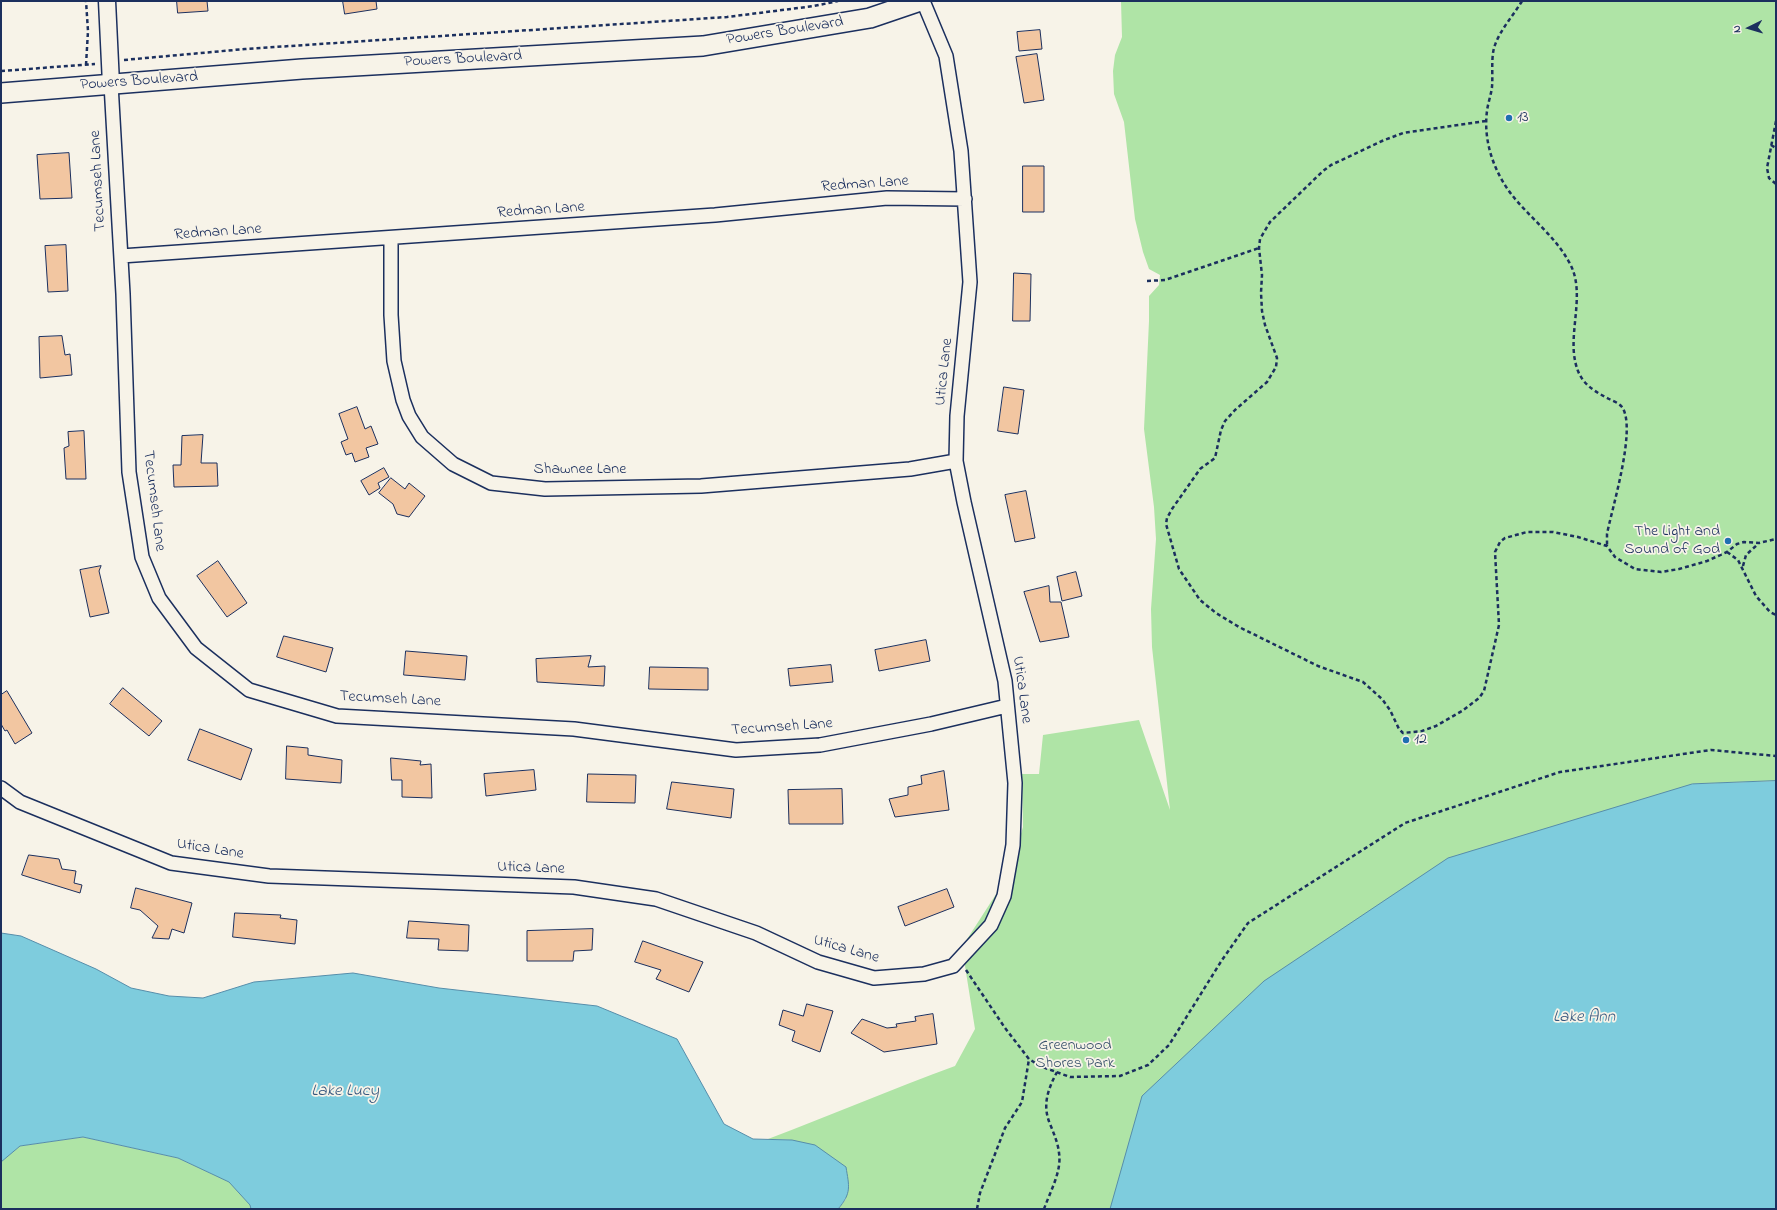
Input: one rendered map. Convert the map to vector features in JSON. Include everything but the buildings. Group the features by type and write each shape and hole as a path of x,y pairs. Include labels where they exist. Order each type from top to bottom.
{"main road":[{"name":"Powers Boulevard","path":"1,93 302,69 703,46 870,18 922,1"}],"street":[{"path":"107,1 111,84"},
{"name":"Utica Lane","path":"1,788 20,802 172,863 268,876 574,887 656,899 756,933 818,962 874,978 924,974 953,966 991,925 1004,896 1013,845 1015,783 1005,681 956,461 957,416 970,282 961,151 946,56 922,1"},
{"name":"Tecumseh Lane","path":"111,84 121,256 130,472 142,557 159,598 196,648 249,690 338,716 574,729 736,750 820,745 931,724 1007,706"},
{"name":"Redman Lane","path":"121,256 391,239 715,215 887,198 964,199"},
{"name":"Shawnee Lane","path":"391,239 392,331 394,361 403,400 422,437 453,464 491,483 544,489 701,486 910,469 956,461"}],"path":[{"path":"86,1 88,31 86,65"},
{"path":"1,71 86,65 245,49 727,17 814,6 838,1"},
{"path":"1522,1 1494,48 1492,94 1486,121 1489,147 1494,163 1504,183 1522,208 1533,217 1556,243 1569,261 1574,271 1576,292 1574,354 1578,372 1587,386 1618,403 1624,413 1626,431 1625,451 1607,534 1607,546"},
{"path":"1486,121 1403,133 1331,165 1310,182 1270,222 1263,233 1259,248 1262,275 1262,311 1275,349 1277,358 1276,367 1267,382 1235,410 1225,421 1221,430 1215,458 1200,469 1167,518 1166,524 1179,569 1200,600 1216,613 1239,627 1318,666 1363,682 1382,699 1390,710 1399,729 1404,733 1436,726 1462,711 1479,698 1484,691 1499,625 1495,552 1500,542 1513,535 1527,532 1553,532 1578,537 1607,546 1615,556 1626,565 1646,572 1661,572 1679,569 1727,552 1737,544 1744,542 1759,543 1776,539"},
{"path":"1776,121 1770,145 1767,168 1769,178 1776,184"},
{"path":"1770,145 1776,148"},
{"path":"1147,281 1165,280 1219,260 1259,248"},
{"path":"1743,566 1746,555 1759,543"},
{"path":"1727,552 1738,560 1743,566 1756,596 1770,612 1776,615"},
{"path":"959,959 1005,1028 1030,1059 1040,1066 1070,1077 1120,1076 1148,1065 1169,1045 1222,960 1248,923 1405,823 1560,772 1711,750 1776,756"},
{"path":"977,1209 980,1194 1002,1136 1022,1102 1030,1059"},
{"path":"1044,1209 1060,1163 1057,1142 1049,1123 1046,1105 1046,1094 1057,1072"}],"green space":[{"name":"Greenwood Shores Park","path":"1121,1 1776,1 1776,781 1692,784 1118,1209 838,1209 846,1199 792,1140 768,1139 955,1066 975,1029 962,947 1009,874 1023,827 1022,774 1039,774 1043,735 1139,720 1170,810 1152,647 1151,609 1156,539 1154,507 1144,429 1149,296 1159,285 1160,275 1149,269 1143,252 1135,219 1124,122 1114,94 1113,71 1115,55 1122,37"},
{"path":"83,1137 178,1158 230,1182 250,1205 251,1209 1,1209 1,1161 20,1146"}],"water":[{"name":"Lake Ann","path":"1776,781 1776,1209 1110,1209 1142,1096 1264,981 1448,858 1692,784"},
{"name":"Lake Lucy","path":"1,933 21,936 96,969 131,988 169,996 203,998 254,982 353,973 439,988 597,1006 677,1039 724,1124 753,1139 792,1140 815,1145 846,1167 848,1189 846,1198 838,1209 251,1209 250,1205 229,1182 178,1158 83,1137 20,1146 1,1162"}],"place":[{"name":"13","path":"1509,118"},
{"name":"The Light and Sound of God","path":"1728,541"},
{"name":"12","path":"1406,740"}]}
